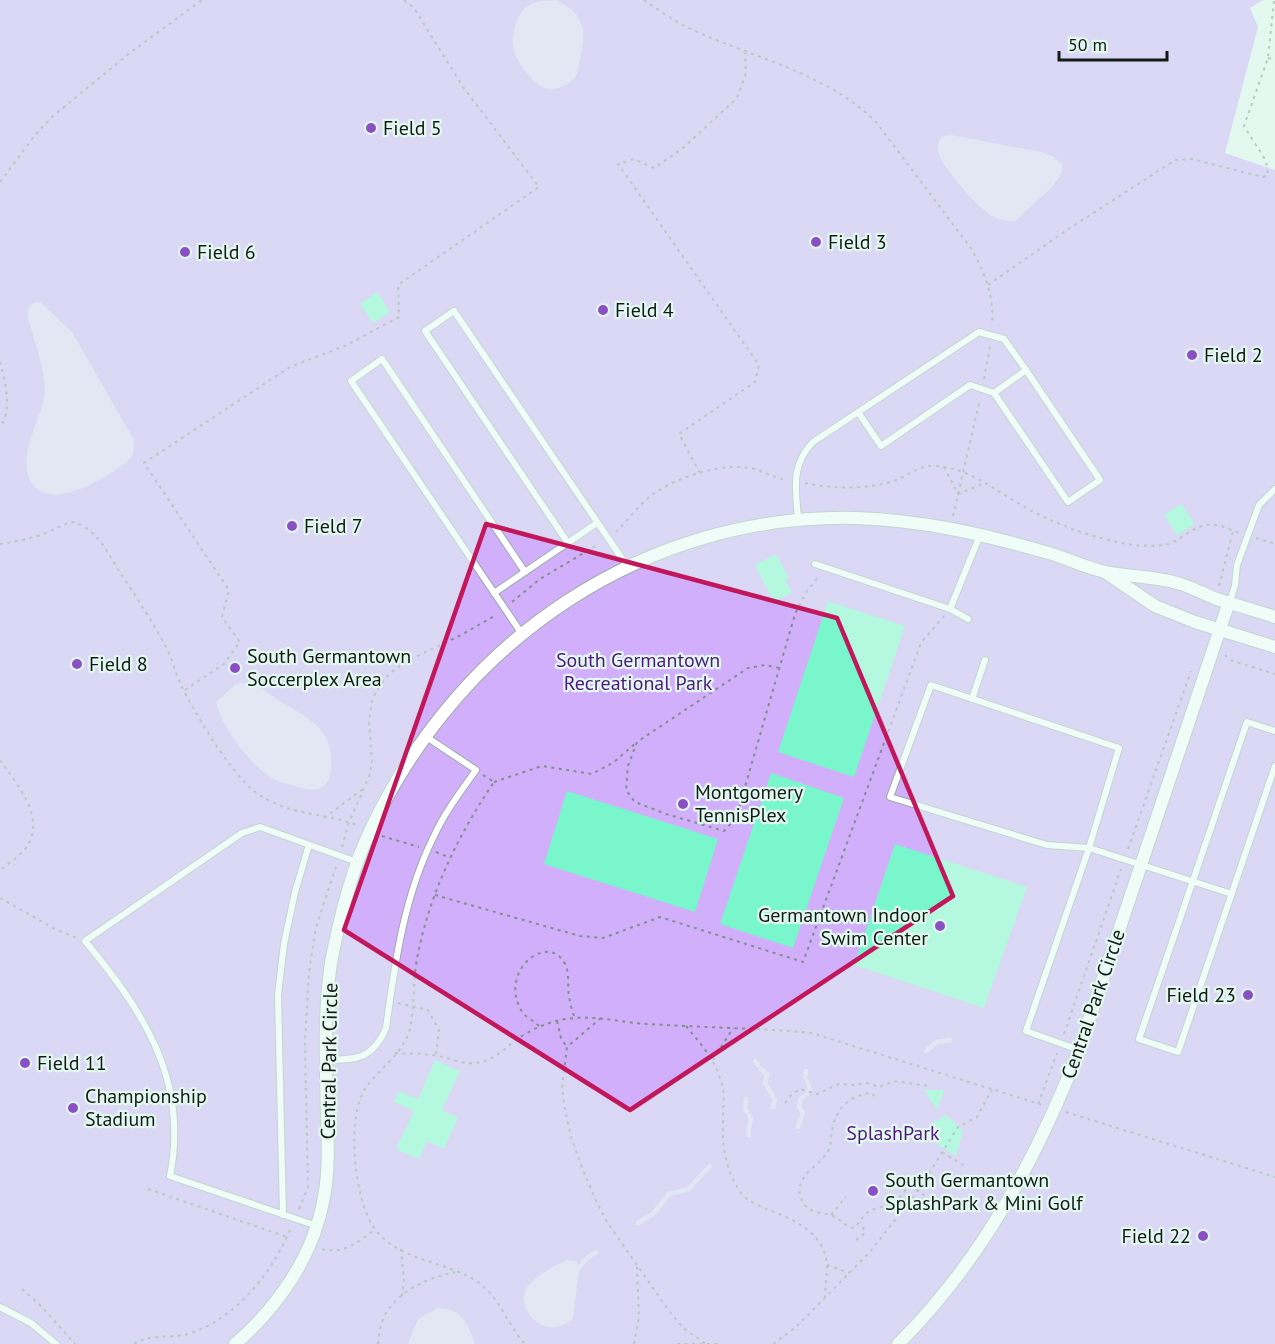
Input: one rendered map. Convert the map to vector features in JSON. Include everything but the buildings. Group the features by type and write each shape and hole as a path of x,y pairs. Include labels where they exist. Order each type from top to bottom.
{"street":[{"name":"Central Park Circle","path":"235,1344 274,1305 296,1271 317,1226 325,1194 328,1159 327,1010 332,960 344,907 370,830 397,779 425,736 474,677 522,634 580,592 627,566 676,546 730,531 798,520 853,518 897,520 980,534 1065,558 1104,572 1178,583 1215,598 1275,617"},
{"name":"Central Park Circle","path":"1104,572 1155,606 1196,622 1275,647"},
{"name":"Central Park Circle","path":"898,1344 948,1286 983,1240 1014,1192 1056,1109 1079,1050 1230,602"}],"lane":[{"path":"568,543 425,331 454,311 627,566"},
{"path":"798,520 796,480 799,460 813,442 858,412 979,332 1004,339 1100,480 1068,502 994,393 970,385 881,446 858,412"},
{"path":"522,634 351,381 382,359 525,572"},
{"path":"994,393 1026,370"},
{"path":"1230,602 1236,585 1237,565 1259,505 1275,489"},
{"path":"494,593 597,523"},
{"path":"950,609 980,534"},
{"path":"815,564 950,609 968,620"},
{"path":"972,699 985,660"},
{"path":"1079,1050 1026,1031 1089,848 1119,748 931,685 890,797 1047,845 1089,848 1232,894"},
{"path":"1275,732 1247,722 1139,1039 1178,1052 1275,766"},
{"path":"326,1060 353,1060 364,1056 374,1048 386,1028 402,925 414,886 428,849 453,802 476,770 425,736"},
{"path":"317,1226 170,1176 174,1156 175,1114 166,1074 151,1037 131,1003 110,971 85,941 242,833 260,827 358,862"},
{"path":"283,1215 278,995 284,944 295,892 309,845"},
{"path":"0,1307 31,1323 56,1344"}],"path":[{"path":"0,182 35,135 53,116 131,52 202,0"},
{"path":"184,690 224,664 240,642 222,616 229,590 144,463 290,367 347,345 399,317 398,285 538,187 463,87 414,8 404,0"},
{"path":"644,0 693,31 816,81 862,108 876,122 980,263 993,311 992,335 951,528"},
{"path":"987,285 1174,160 1192,159 1263,177 1268,175 1266,161 1244,126 1268,58 1274,0"},
{"path":"700,473 679,435 755,382 759,365 618,164 634,159 654,168 682,149 736,98 746,73 745,52"},
{"path":"1268,58 1275,59"},
{"path":"0,362 7,409 5,420 0,427"},
{"path":"134,1344 151,1337 187,1334 220,1318 254,1289 287,1237 308,1187 305,1041 309,972 316,927 349,822 372,763 369,721 372,700 378,687 405,662 488,621 540,579 608,539 656,492 700,473 728,466 750,468 783,479 820,486 853,487 897,480 930,465 964,471 1035,513 1059,524 1123,543 1146,546 1169,544 1196,527 1212,524 1275,544"},
{"path":"944,467 958,494"},
{"path":"958,494 985,483"},
{"path":"0,544 44,534 63,524 74,522 92,532 153,624 166,647 184,690 222,754 253,790 268,801 285,808 349,822 385,837 428,849 450,858"},
{"path":"1215,598 1233,531"},
{"path":"637,742 628,766 626,790 635,802 666,814 724,831 736,818 795,614 805,594 825,567"},
{"path":"435,895 580,936 603,938 660,917 803,962 921,643 950,609"},
{"path":"1215,645 1230,660 1275,674"},
{"path":"525,1344 508,1323 492,1293 477,1281 401,1249 385,1239 375,1229 360,1198 354,1141 354,1121 358,1102 366,1086 387,1065 408,1036 416,966 435,895 450,858 472,815 494,782 542,766 592,774 614,762 637,742 748,668 765,665 779,668"},
{"path":"1038,1104 1191,668"},
{"path":"0,760 27,800 32,816 32,832 28,844 0,870"},
{"path":"476,770 494,782"},
{"path":"324,818 364,788"},
{"path":"0,898 55,929 85,941"},
{"path":"540,1027 526,1017 519,1007 515,982 519,969 526,960 539,954 551,953 560,956 565,963 568,972 568,995 574,1018"},
{"path":"389,1002 428,1010 439,1030 436,1055"},
{"path":"395,1053 436,1055 472,1064 485,1061 540,1027 574,1018 812,1034 1275,1177"},
{"path":"567,1047 600,1018"},
{"path":"557,1021 561,1038 567,1047 562,1088 571,1137 597,1203 607,1222 683,1328 706,1343"},
{"path":"686,1026 713,1060 722,1084 724,1096 723,1146 731,1177 741,1193 755,1204 807,1228 819,1240 827,1265 825,1298"},
{"path":"713,1060 733,1028"},
{"path":"785,1103 792,1094 800,1089 817,1094 839,1084 867,1083 879,1087 894,1081 929,1086"},
{"path":"773,1344 795,1328 850,1273 918,1191 958,1127 977,1117 992,1089"},
{"path":"875,1096 871,1093 861,1094 847,1100 831,1131 832,1142 827,1154 802,1180 799,1189 801,1199 806,1207 814,1212 831,1215 848,1227 855,1228 865,1214 871,1210 895,1203 909,1185 939,1206"},
{"path":"942,1152 966,1167"},
{"path":"148,1189 287,1237"},
{"path":"831,1215 846,1197"},
{"path":"856,1240 865,1233 861,1222"},
{"path":"309,1245 330,1251 342,1250 358,1243 375,1229"},
{"path":"401,1249 404,1281 402,1296"},
{"path":"634,1344 639,1317 636,1264"},
{"path":"827,1265 850,1273"},
{"path":"378,1344 381,1324 390,1308 402,1296 433,1276 455,1272"},
{"path":"22,1289 41,1306 75,1344"},
{"path":"677,1344 719,1344"}],"highlighted area":[{"path":"486,524 837,618 953,896 630,1110 344,930"}],"green space":[{"name":"South Germantown Recreational Park","path":"0,0 1263,0 1250,8 1258,27 1225,153 1275,170 1275,1344 0,1344"}],"shaded area":[{"path":"555,0 572,10 581,22 583,45 575,78 562,87 552,89 540,86 525,71 515,54 513,40 515,26 525,8 537,2"},
{"path":"951,135 1041,152 1054,157 1062,164 1062,173 1051,188 1015,221 997,218 970,196 941,158 938,147 941,137"},
{"path":"40,302 72,332 134,440 132,455 125,463 86,486 61,494 49,494 39,490 31,482 27,473 26,463 30,440 45,389 28,318 28,308"},
{"path":"243,683 265,690 310,720 323,733 328,741 331,763 330,777 325,785 310,790 273,779 264,773 238,745 224,722 216,702 235,685"},
{"path":"567,1260 576,1261 579,1267 573,1319 550,1327 533,1319 527,1311 524,1294 536,1278"},
{"path":"438,1308 458,1314 470,1330 475,1344 408,1344 418,1319"}],"waterway":[{"path":"926,1051 937,1042 950,1040"},
{"path":"755,1061 758,1065"},
{"path":"761,1069 767,1074 765,1083 773,1096"},
{"path":"805,1077 806,1071"},
{"path":"798,1127 803,1113 799,1107 800,1099 810,1089 807,1081"},
{"path":"746,1099 747,1112"},
{"path":"773,1107 775,1100"},
{"path":"749,1116 751,1119 749,1135"},
{"path":"638,1223 653,1214 669,1194 688,1189 710,1166"},
{"path":"577,1270 587,1258 596,1252"}],"place":[{"name":"Field 5","path":"371,128"},
{"name":"Field 3","path":"816,242"},
{"name":"Field 6","path":"185,252"},
{"name":"Field 4","path":"603,310"},
{"name":"Field 2","path":"1192,355"},
{"name":"Field 7","path":"292,526"},
{"name":"Field 8","path":"77,664"},
{"name":"South Germantown Soccerplex Area","path":"235,668"},
{"name":"Montgomery TennisPlex","path":"683,804"},
{"name":"Germantown Indoor Swim Center","path":"940,926"},
{"name":"Field 23","path":"1248,995"},
{"name":"Field 11","path":"25,1063"},
{"name":"Championship Stadium","path":"73,1108"},
{"name":"South Germantown SplashPark & Mini Golf","path":"873,1191"},
{"name":"Field 22","path":"1203,1236"}],"park label":[{"name":"SplashPark","path":"893,1133"}]}
